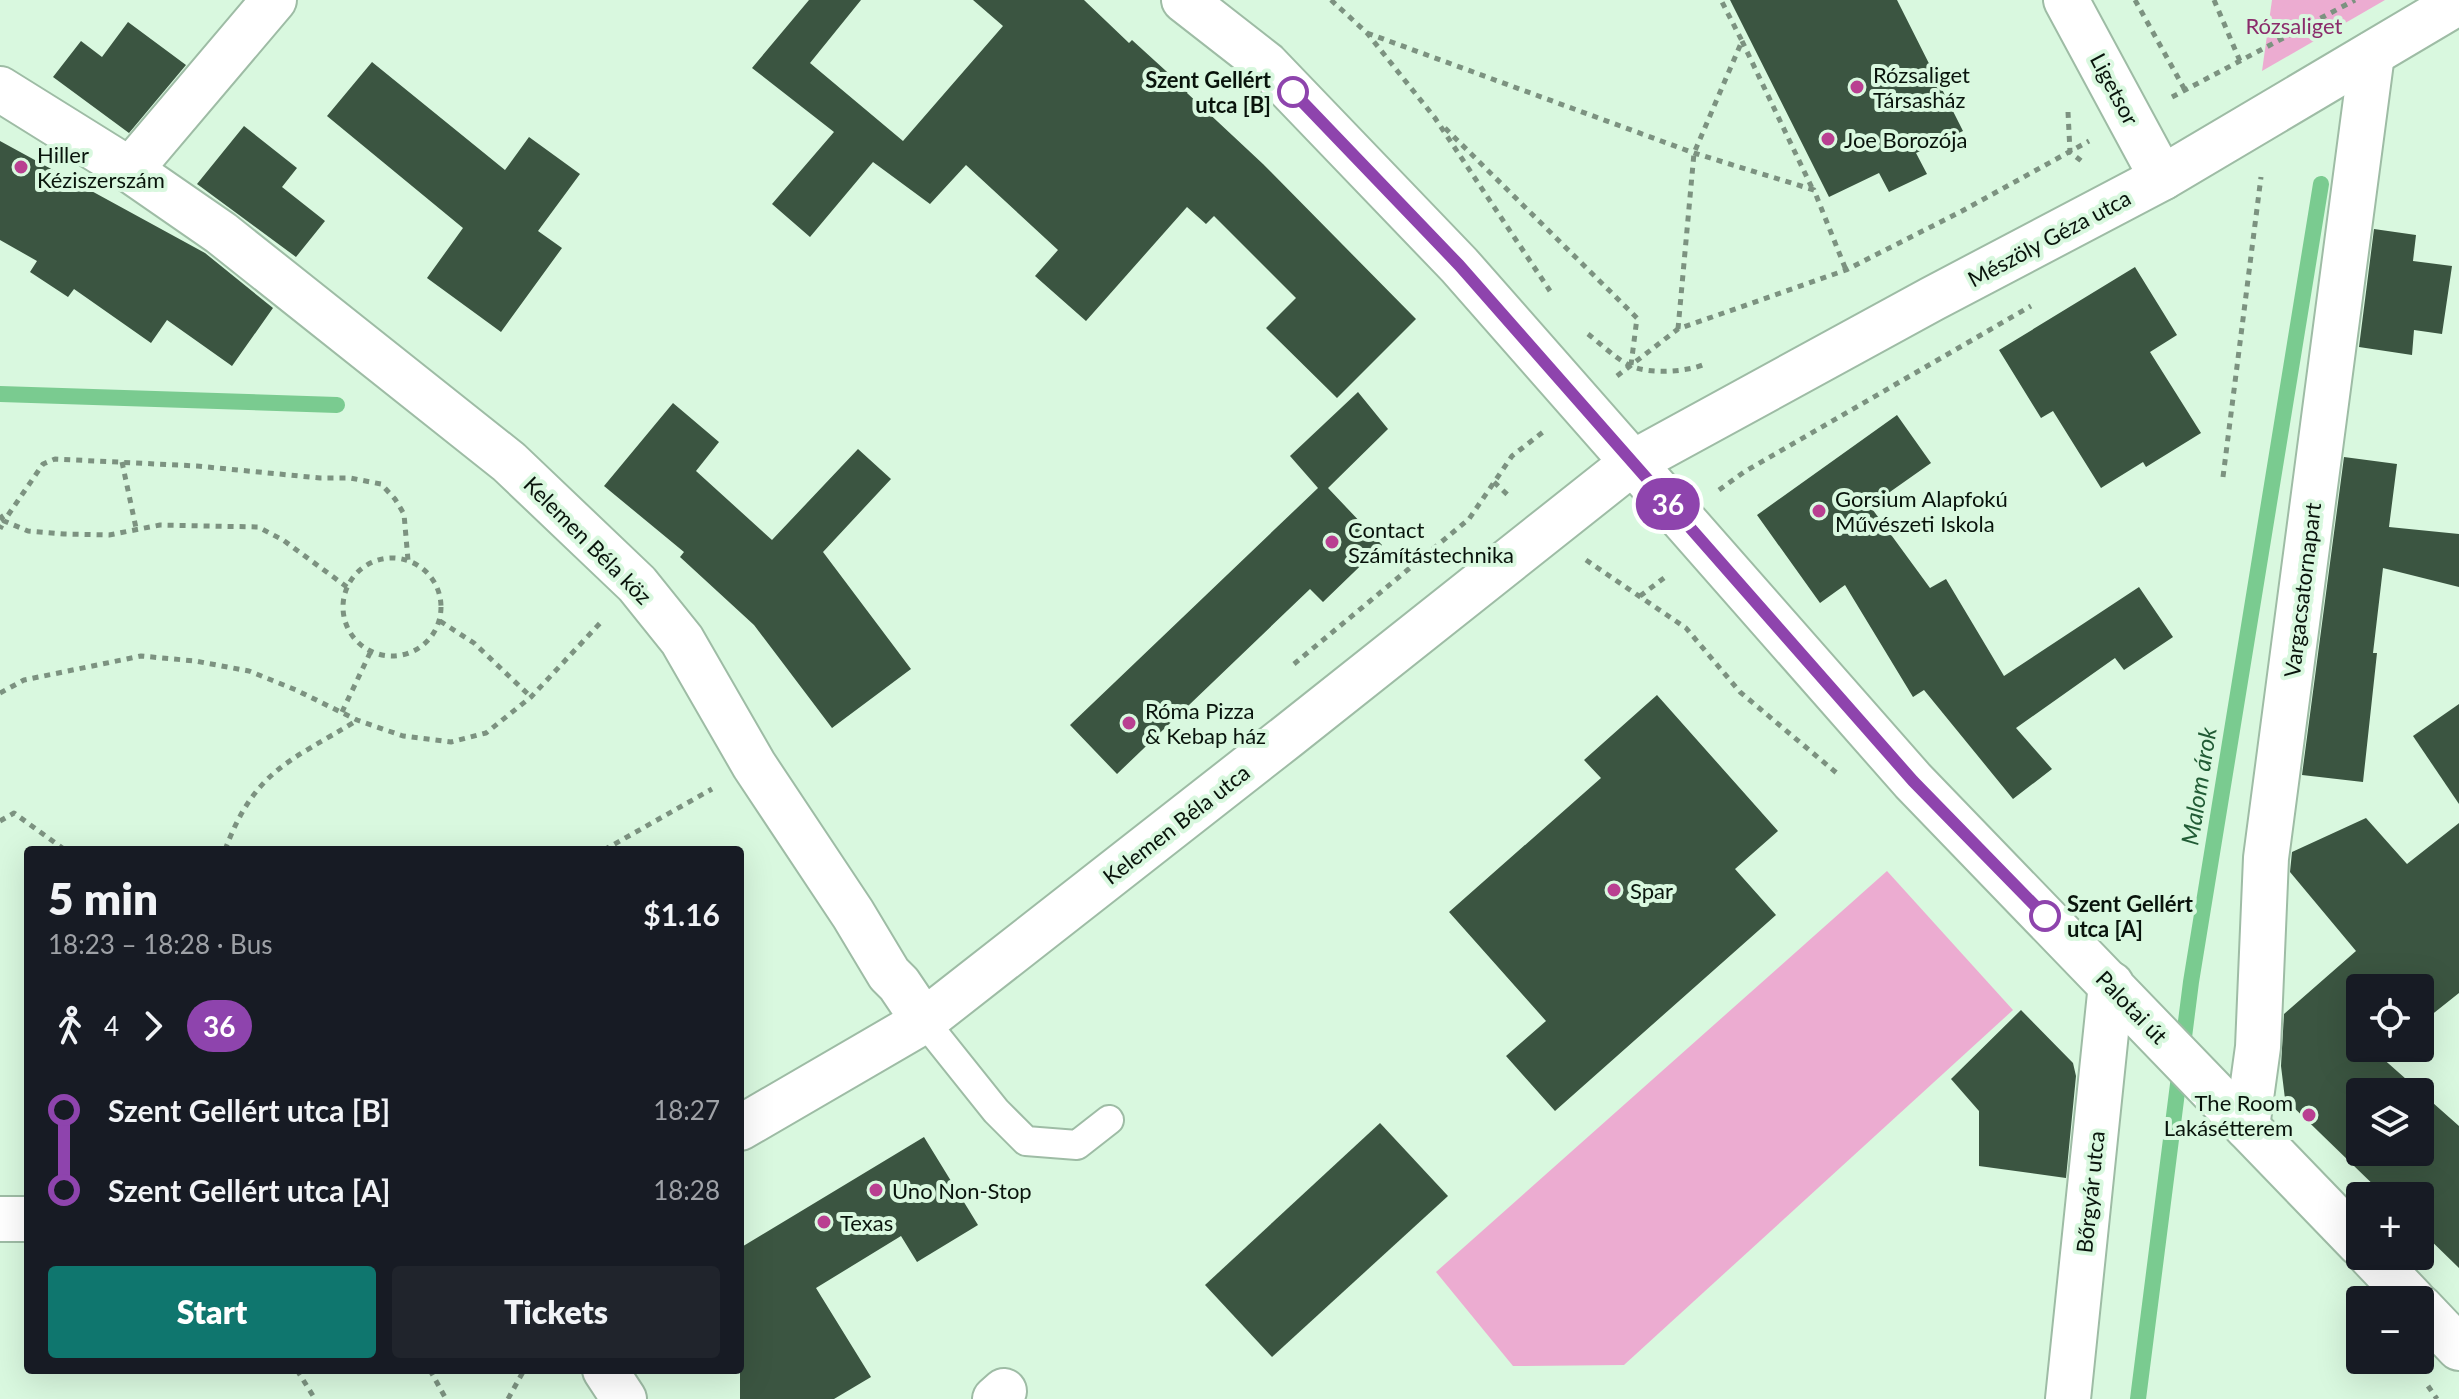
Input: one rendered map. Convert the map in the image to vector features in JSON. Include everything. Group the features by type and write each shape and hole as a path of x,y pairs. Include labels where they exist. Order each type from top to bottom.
{"street":[{"path":"130,170 274,0"},
{"name":"Palotai út","path":"1184,0 1266,64 1459,265 1913,781 2346,1230"},
{"name":"Ligetsor","path":"2066,0 2162,178"},
{"name":"Mészöly Géza utca","path":"1632,463 2162,178 2459,2"},
{"name":"Vargacsatornapart","path":"2247,1127 2258,1047 2266,858 2372,54"},
{"name":"Kelemen Béla köz","path":"0,89 130,170 221,233 509,462 637,584 682,640 754,765 889,974 924,1021"},
{"name":"Kelemen Béla utca","path":"744,1126 924,1021 1632,463"},
{"name":"Bőrgyár utca","path":"2068,1399 2121,995"},
{"path":"0,1219 24,1219"},
{"path":"2384,1270 2400,1286"},
{"path":"2434,1322 2459,1348"},
{"path":"608,1374 624,1399"}],"lane":[{"path":"924,1021 996,1111 1026,1141 1077,1145 1109,1120"}],"path":[{"path":"1721,0 1814,190 1846,270"},
{"path":"2135,0 2185,90"},
{"path":"2214,0 2240,61"},
{"path":"1630,366 1678,329 1846,270 2355,0"},
{"path":"1331,1 1367,33 1435,118 1552,294"},
{"path":"1367,33 1694,153 1814,190"},
{"path":"1678,329 1694,153 1742,41"},
{"path":"1435,118 1637,318 1630,366"},
{"path":"2070,152 2091,169"},
{"path":"2223,477 2262,172"},
{"path":"1581,329 1630,366 1665,371 1695,368 1710,362"},
{"path":"1579,403 1512,456 1494,482 1546,532 1686,628 1740,692 1848,783"},
{"path":"0,529 2,518 43,464 55,459 197,466 350,478 381,484 404,514 408,560"},
{"path":"122,462 136,528"},
{"path":"2,518 28,531 64,534 109,535 160,525 258,527 283,540 347,587"},
{"path":"390,558 408,560 424,569 436,584 442,603 440,621 429,641 412,653 391,658 370,653 355,641 345,624 342,605 347,587 357,572 372,562 390,558"},
{"path":"0,693 24,680 141,656 195,661 249,671 357,720 403,736 451,742 486,733 531,697 637,584"},
{"path":"440,621 474,643 531,697"},
{"path":"342,712 370,653"},
{"path":"227,846 237,820 257,789 280,766 357,720"},
{"path":"611,846 754,765"},
{"path":"0,821 14,813 59,846"},
{"path":"299,1374 315,1399"},
{"path":"432,1374 446,1399"},
{"path":"508,1399 522,1374"}],"green space":[{"name":"Rózsaliget","path":"2272,0 2385,0 2262,71"},
{"path":"1887,871 2013,1010 1624,1365 1513,1366 1436,1272"}],"building":[{"path":"809,0 861,0 810,63 903,141 1003,26 973,0 1084,0 1129,43 1132,40 1188,91 1416,319 1337,398 1266,328 1296,298 1214,216 1206,224 1187,207 1086,321 1035,276 1058,250 966,165 930,204 873,162 810,237 772,204 834,132 752,68"},
{"name":"Rózsaliget Társasház","path":"1730,0 1897,0 1963,131 1916,153 1927,174 1889,192 1879,173 1829,197"},
{"path":"128,22 186,65 129,133 53,77 81,41 102,57"},
{"path":"372,62 505,170 529,137 580,174 538,231 562,248 501,332 427,278 463,228 327,116"},
{"path":"244,126 297,168 282,187 325,221 296,257 197,184"},
{"path":"0,141 205,253 273,308 232,366 167,320 151,343 74,289 68,297 30,272 37,261 0,240"},
{"path":"2374,229 2416,235 2413,261 2452,266 2442,334 2414,330 2412,355 2359,347"},
{"path":"2135,267 2177,335 2150,352 2201,433 2146,467 2143,462 2101,488 2053,411 2041,418 1999,350"},
{"path":"1358,392 1388,429 1328,488 1382,545 1323,602 1310,589 1117,774 1070,725 1318,488 1290,456"},
{"path":"673,403 719,442 696,471 772,540 858,449 891,479 823,552 911,669 832,728 754,625 680,557 684,552 604,486"},
{"path":"1897,415 1931,463 1870,506 1930,588 1946,579 2004,676 2139,587 2173,637 2124,670 2115,658 2016,728 2052,769 2013,799 1924,690 1913,697 1845,585 1820,603 1757,515"},
{"path":"2344,457 2397,464 2389,527 2459,534 2459,587 2383,568 2363,782 2302,775"},
{"name":"Spar","path":"1657,695 1778,831 1735,869 1776,915 1555,1111 1506,1056 1546,1021 1449,912 1601,778 1584,760"},
{"path":"2459,704 2459,804 2413,736"},
{"path":"2366,818 2407,864 2459,823 2459,993 2434,1013 2434,974 2346,974 2346,1062 2387,1062 2405,1078 2346,1078 2346,1158 2285,1099 2281,1066 2284,1014 2356,951 2290,872 2292,852"},
{"path":"2021,1010 2073,1063 2076,1076 2066,1178 1979,1166 1979,1111 1951,1079"},
{"path":"2434,1104 2459,1126 2459,1268 2434,1244 2434,1182 2371,1182 2354,1166 2434,1166"},
{"path":"1380,1123 1448,1196 1272,1357 1205,1285"},
{"path":"924,1137 978,1225 917,1262 901,1236 816,1288 871,1377 834,1399 740,1399 740,1374 744,1374 744,1246"}],"waterway":[{"name":"Malom árok","path":"2138,1399 2191,982 2321,184"},
{"path":"0,394 337,405"}],"bus line":[{"name":"36","path":"1293,92 1459,265 1913,781 2045,916"}],"place":[{"name":"Rózsaliget Társasház","path":"1857,87"},
{"name":"Szent Gellért utca [B]","path":"1293,92"},
{"name":"Joe Borozója","path":"1828,139"},
{"name":"Hiller Kéziszerszám","path":"21,167"},
{"name":"Gorsium Alapfokú Művészeti Iskola","path":"1819,511"},
{"name":"Contact Számítástechnika","path":"1332,542"},
{"name":"Róma Pizza & Kebap ház","path":"1129,723"},
{"name":"Spar","path":"1614,890"},
{"name":"Szent Gellért utca [A]","path":"2045,916"},
{"name":"The Room Lakásétterem","path":"2309,1115"},
{"name":"Uno Non-Stop","path":"876,1190"},
{"name":"Texas","path":"824,1222"}]}
